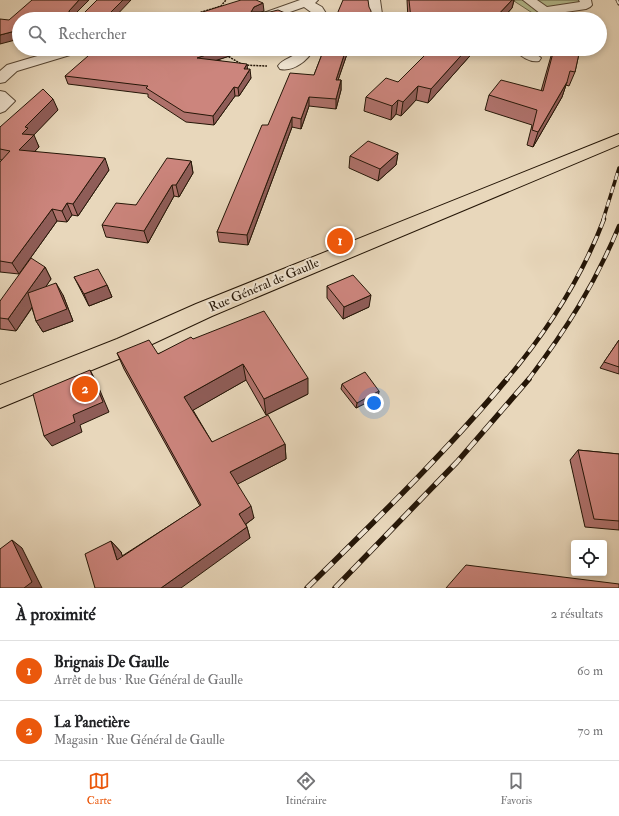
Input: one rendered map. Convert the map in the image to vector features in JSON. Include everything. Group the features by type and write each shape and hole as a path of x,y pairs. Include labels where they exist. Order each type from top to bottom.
{"main road":[{"name":"Rue Général de Gaulle","path":"7,396 125,346 204,310 619,138"}],"street":[{"path":"374,0 376,12"},
{"path":"530,0 546,10 586,5 584,0"},
{"path":"561,0 572,7"},
{"path":"277,12 308,1 319,12"},
{"path":"0,78 12,68 52,56"},
{"path":"285,66 302,56"},
{"path":"0,95 7,101 0,108"}],"path":[{"path":"203,12 221,6 226,0"},
{"path":"227,56 243,65 285,66"}],"green space":[{"path":"487,0 589,0 591,7 550,12 531,12 514,1"}],"building":[{"path":"32,0 79,0 69,12 18,12"},
{"path":"97,0 123,0 111,12 85,12"},
{"path":"241,0 256,0 263,3 254,7 251,12 202,12"},
{"path":"343,0 368,0 371,11 371,12 338,12"},
{"path":"409,0 512,0 501,12 410,12"},
{"path":"278,10 283,12 270,12"},
{"path":"12,17 12,32 0,35 0,19 9,20"},
{"path":"88,56 203,56 197,58 247,64 244,69 250,69 238,88 234,87 213,116 184,112 146,88 148,86 65,76"},
{"path":"321,56 344,56 336,80 341,80 336,99 309,97 301,119 292,117 247,235 217,232 262,125 268,125 290,73 314,75"},
{"path":"424,56 461,56 431,89 418,86 403,102 398,100 392,106 366,97 386,78 398,82"},
{"path":"552,56 578,56 575,72 570,71 567,82 538,132 532,130 537,110 489,95 501,80 543,91"},
{"path":"43,89 53,99 25,127 28,128 22,134 34,135 19,150 105,158 73,204 67,203 62,211 52,209 12,263 0,261 0,162 10,151 0,149 0,127"},
{"path":"368,141 398,153 380,169 350,156"},
{"path":"167,158 191,161 176,185 172,185 144,231 102,225 116,203 136,205"},
{"path":"31,258 45,267 8,319 0,318 0,301"},
{"path":"98,269 107,285 84,294 74,277"},
{"path":"353,275 371,295 344,307 327,286"},
{"path":"56,283 67,309 36,321 28,293"},
{"path":"264,311 308,378 264,399 243,364 184,397 212,442 268,415 285,444 230,472 251,506 239,514 247,527 161,588 95,588 85,554 111,541 117,560 201,505 117,353 149,340 158,354 191,337 193,339"},
{"path":"619,340 619,367 604,362"},
{"path":"90,370 103,402 73,415 75,422 44,436 33,394"},
{"path":"365,372 379,391 357,403 342,384"},
{"path":"578,450 619,454 619,521 594,519"},
{"path":"12,540 32,582 24,588 0,588 0,549"},
{"path":"466,565 619,584 619,588 446,588"}],"railway":[{"path":"617,0 619,4"},
{"path":"603,220 619,168"},
{"path":"506,380 521,362 562,304 585,262 604,219"},
{"path":"528,380 555,343 579,306 600,268 619,226"},
{"path":"307,588 435,460 507,379"},
{"path":"335,588 457,462 529,379"}],"place":[{"name":"Brignais De Gaulle","path":"340,241"},
{"name":"La Panetière","path":"85,389"}]}
